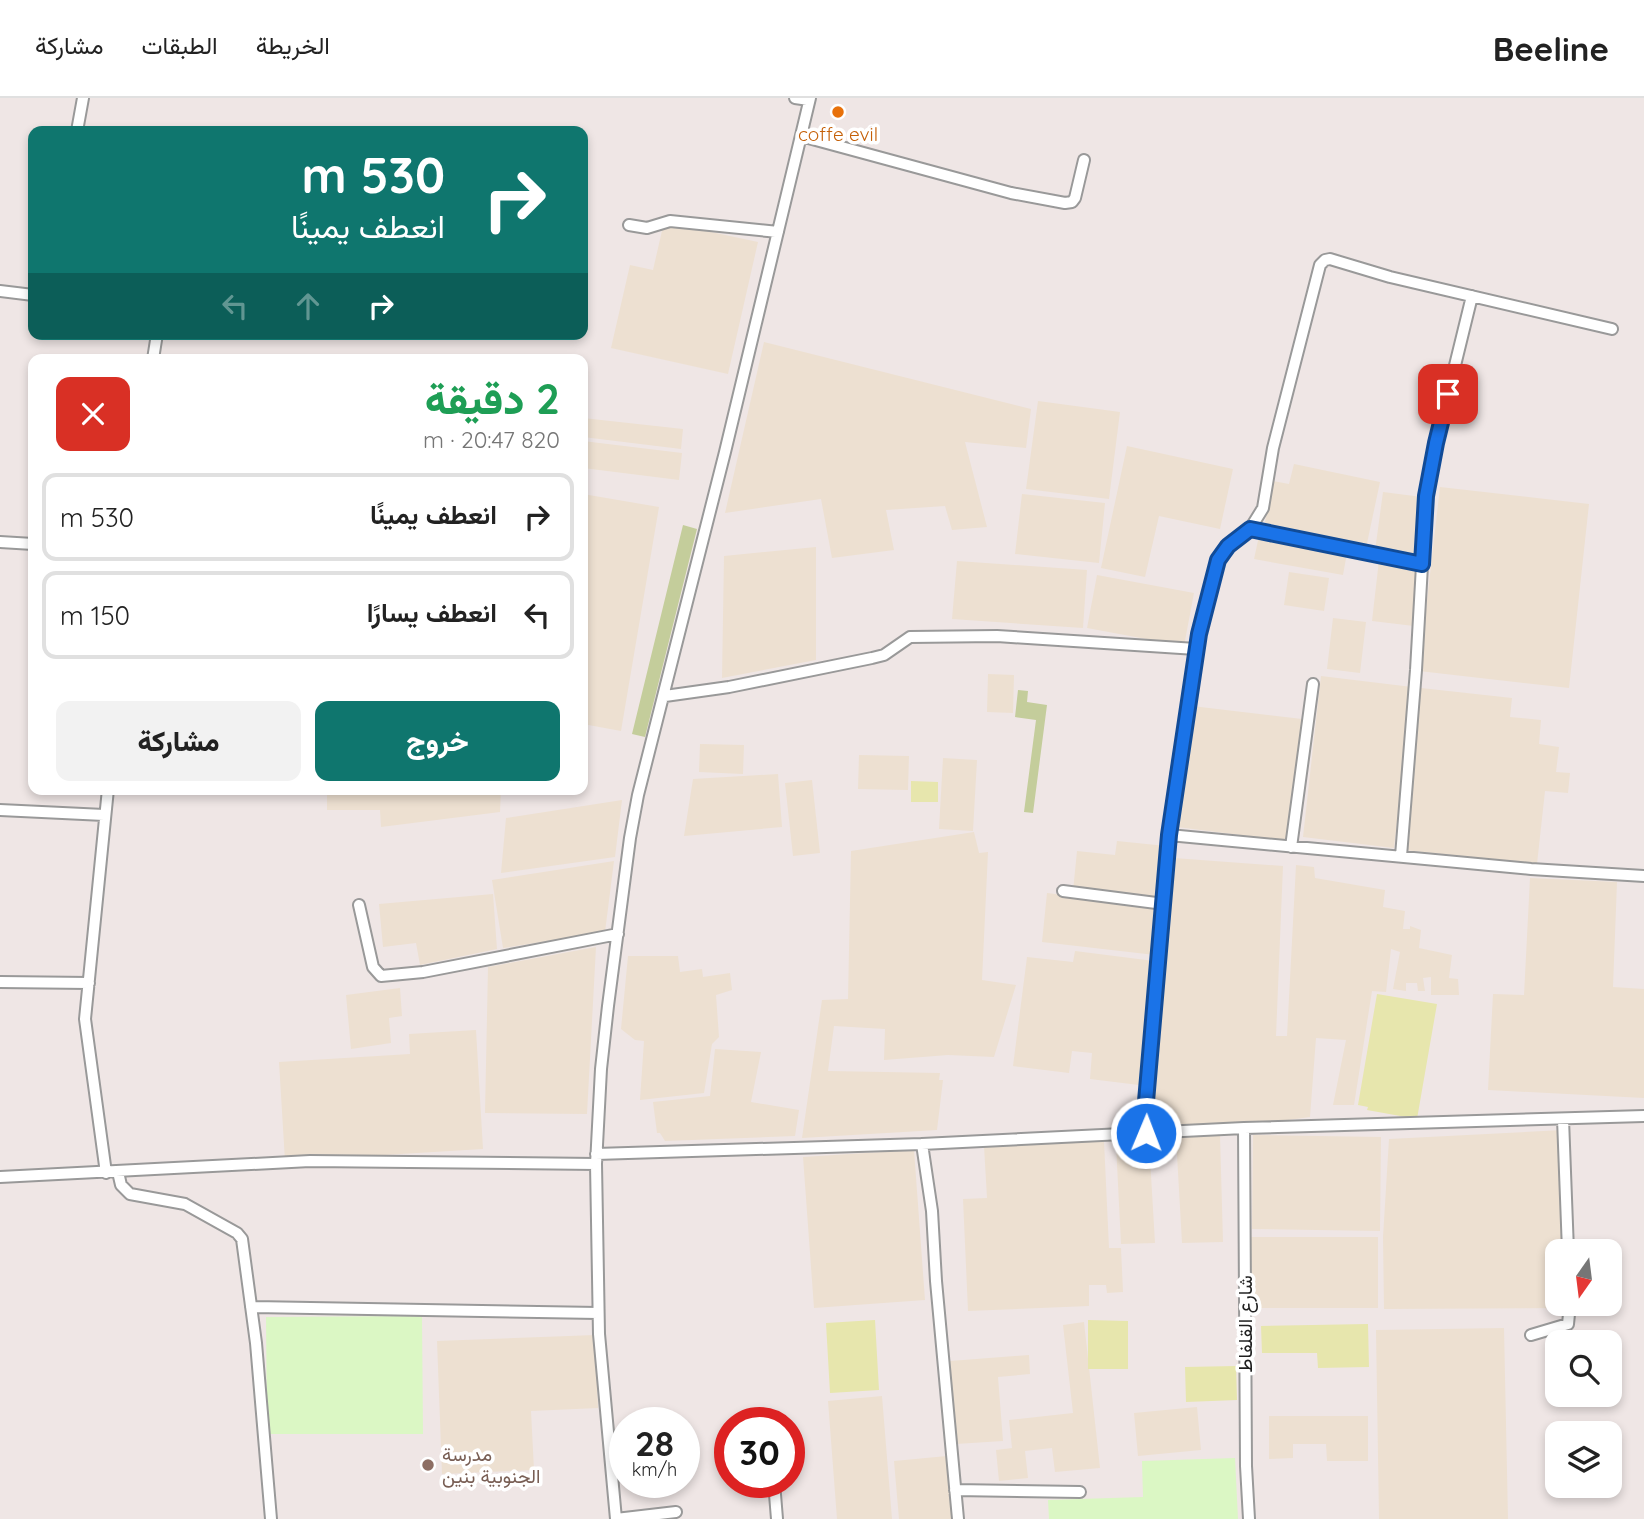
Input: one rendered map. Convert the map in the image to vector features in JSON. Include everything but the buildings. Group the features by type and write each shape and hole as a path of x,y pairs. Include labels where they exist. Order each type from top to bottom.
{"street":[{"path":"78,126 83,98"},
{"path":"676,1512 616,1519 598,1313 596,1159 601,1069 630,838 638,795 802,136 810,99 795,98"},
{"path":"802,136 1011,193 1065,203 1072,202 1075,198 1084,160"},
{"path":"629,225 647,229 670,221 778,232"},
{"path":"1146,1133 1145,1113 1169,835 1196,649 1218,560 1228,546 1250,529 1263,508 1273,448 1321,263 1330,259 1390,277 1612,329"},
{"path":"0,291 28,294"},
{"path":"1401,856 1426,496 1436,443 1472,296"},
{"path":"1250,529 1422,564"},
{"path":"0,542 28,544"},
{"path":"664,696 729,687 872,658 884,655 910,637 997,636 1196,649"},
{"path":"1291,847 1313,684"},
{"path":"106,795 86,1033 106,1173"},
{"path":"0,810 104,815"},
{"path":"1169,835 1531,869 1644,876"},
{"path":"1063,891 1164,904"},
{"path":"359,905 373,967 381,976 423,972 618,934"},
{"path":"0,982 89,983"},
{"path":"0,1177 310,1161 596,1159 1244,1128 1644,1116"},
{"path":"1563,1119 1568,1239"},
{"name":"شارع القلفاط","path":"1244,1128 1246,1466 1249,1519"},
{"path":"922,1144 932,1211 958,1519"},
{"path":"118,1172 121,1185 130,1194 185,1204 237,1233 242,1239 271,1519"},
{"path":"251,1307 598,1313"},
{"path":"1531,1335 1568,1324 1569,1316"},
{"path":"955,1490 1080,1492"},
{"path":"775,1498 777,1519"}],"shaded area":[{"path":"664,222 758,242 728,374 611,348 630,265 653,270"},
{"path":"764,342 1031,409 1026,448 965,442 987,527 952,530 945,506 886,510 894,550 832,558 821,499 725,513"},
{"path":"1038,401 1120,412 1109,499 1026,489"},
{"path":"588,419 683,429 681,449 588,438"},
{"path":"588,442 682,453 679,480 588,469"},
{"path":"1127,446 1233,469 1220,529 1159,516 1145,577 1101,568"},
{"path":"1294,464 1380,482 1366,548 1264,527 1273,481 1289,484"},
{"path":"1440,487 1589,504 1569,688 1419,671"},
{"path":"1383,492 1422,497 1415,556 1375,551"},
{"path":"1022,494 1105,503 1099,563 1015,554"},
{"path":"588,495 659,507 621,731 588,725"},
{"path":"1259,536 1347,553 1343,575 1254,559"},
{"path":"816,547 816,660 722,678 724,556"},
{"path":"1379,560 1421,565 1414,626 1372,621"},
{"path":"957,561 1087,570 1083,628 952,619"},
{"path":"1289,572 1329,578 1324,611 1284,605"},
{"path":"1097,575 1194,593 1184,646 1087,628"},
{"path":"1333,618 1366,622 1360,673 1327,669"},
{"path":"988,674 1014,675 1013,713 987,712"},
{"path":"1321,676 1412,687 1394,848 1303,837"},
{"path":"1421,688 1512,698 1510,717 1541,720 1539,744 1559,747 1556,772 1570,773 1568,793 1545,791 1537,864 1404,850"},
{"path":"1192,706 1302,719 1287,841 1177,827"},
{"path":"700,744 744,745 743,774 699,772"},
{"path":"859,755 909,756 908,790 858,789"},
{"path":"943,758 977,760 973,831 939,829"},
{"path":"778,774 782,827 684,836 693,779"},
{"path":"812,780 820,853 793,856 785,783"},
{"path":"327,795 501,795 500,812 381,827 380,810 327,810"},
{"path":"622,800 615,857 501,873 506,818"},
{"path":"974,832 979,853 988,852 982,980 1016,985 994,1057 948,1055 884,1060 885,1029 834,1026 828,1071 940,1073 939,1080 943,1080 937,1130 802,1138 822,1000 848,999 851,851"},
{"path":"1117,841 1166,846 1160,900 1073,891 1077,851 1115,855"},
{"path":"1174,858 1283,866 1276,1036 1287,1036 1296,865 1314,867 1315,878 1385,890 1383,907 1405,911 1403,929 1410,929 1410,926 1421,930 1419,948 1452,955 1449,978 1458,979 1459,995 1431,995 1431,977 1423,978 1425,991 1418,991 1417,983 1406,983 1406,991 1393,989 1400,952 1391,949 1386,992 1372,991 1354,1105 1333,1105 1346,1040 1316,1038 1310,1117 1273,1122 1151,1126"},
{"path":"614,861 605,932 503,948 492,880"},
{"path":"1530,878 1617,882 1613,987 1644,989 1644,1098 1488,1090 1493,994 1524,995"},
{"path":"1047,893 1161,907 1155,955 1042,942"},
{"path":"493,894 497,949 420,965 416,943 383,947 379,904"},
{"path":"596,947 587,1114 485,1113 488,967"},
{"path":"1075,951 1154,961 1139,1085 1090,1079 1092,1053 1072,1051 1069,1073 1013,1066 1027,957 1073,962"},
{"path":"628,956 678,956 680,972 702,969 703,977 730,973 732,990 716,995 719,1037 712,1044 704,1093 640,1100 644,1041 635,1040 621,1029"},
{"path":"400,988 402,1016 389,1018 391,1043 351,1049 346,995"},
{"path":"476,1030 483,1149 285,1161 279,1062 410,1054 409,1034"},
{"path":"715,1049 761,1052 751,1102 799,1110 795,1136 665,1141 660,1133 657,1133 653,1102 710,1096"},
{"path":"1563,1130 1565,1239 1545,1239 1545,1308 1384,1309 1383,1237 1389,1139"},
{"path":"1220,1135 1223,1242 1182,1243 1176,1137"},
{"path":"1253,1135 1381,1137 1380,1231 1252,1229"},
{"path":"1104,1141 1109,1248 1121,1248 1123,1292 1107,1293 1106,1285 1089,1285 1089,1306 968,1311 963,1199 987,1198 984,1146"},
{"path":"1149,1141 1155,1243 1121,1244 1116,1144"},
{"path":"914,1150 925,1300 814,1308 803,1157"},
{"path":"1251,1237 1378,1237 1378,1308 1251,1308"},
{"path":"1084,1322 1100,1468 1055,1472 1052,1448 1025,1451 1028,1478 999,1481 996,1450 1012,1448 1009,1420 1073,1413 1063,1325"},
{"path":"1504,1328 1508,1519 1379,1519 1376,1330"},
{"path":"595,1335 598,1408 531,1411 534,1470 442,1474 437,1341"},
{"path":"1029,1355 1030,1374 998,1377 1003,1441 956,1444 950,1361"},
{"path":"882,1396 892,1519 837,1519 828,1401"},
{"path":"1197,1407 1201,1450 1138,1456 1134,1413"},
{"path":"1269,1416 1368,1416 1368,1461 1327,1461 1326,1444 1293,1444 1293,1458 1269,1459"},
{"path":"947,1456 952,1519 899,1519 894,1461"}],"green space":[{"path":"683,525 697,529 645,737 632,734"},
{"path":"1018,690 1028,691 1027,702 1047,705 1033,813 1024,812 1036,720 1015,717"},
{"path":"911,781 938,782 938,802 911,802"},
{"path":"1377,994 1437,1004 1417,1119 1367,1110 1368,1107 1358,1105"},
{"path":"422,1316 423,1434 267,1434 266,1317"},
{"path":"875,1320 879,1390 830,1393 826,1323"},
{"path":"1088,1320 1128,1321 1128,1369 1088,1369"},
{"path":"1368,1324 1369,1367 1318,1368 1317,1353 1262,1353 1261,1326"},
{"path":"1236,1366 1237,1400 1186,1402 1185,1367"},
{"path":"1235,1458 1238,1519 1049,1519 1048,1500 1143,1497 1142,1461"}],"place":[{"name":"coffe evil","path":"838,112"},
{"name":"مدرسة الجنوبية بنين","path":"428,1465"}],"route":[{"path":"1146,1133 1145,1113 1177,771 1199,634 1218,560 1228,546 1250,529 1422,564 1426,496 1448,394"}]}
